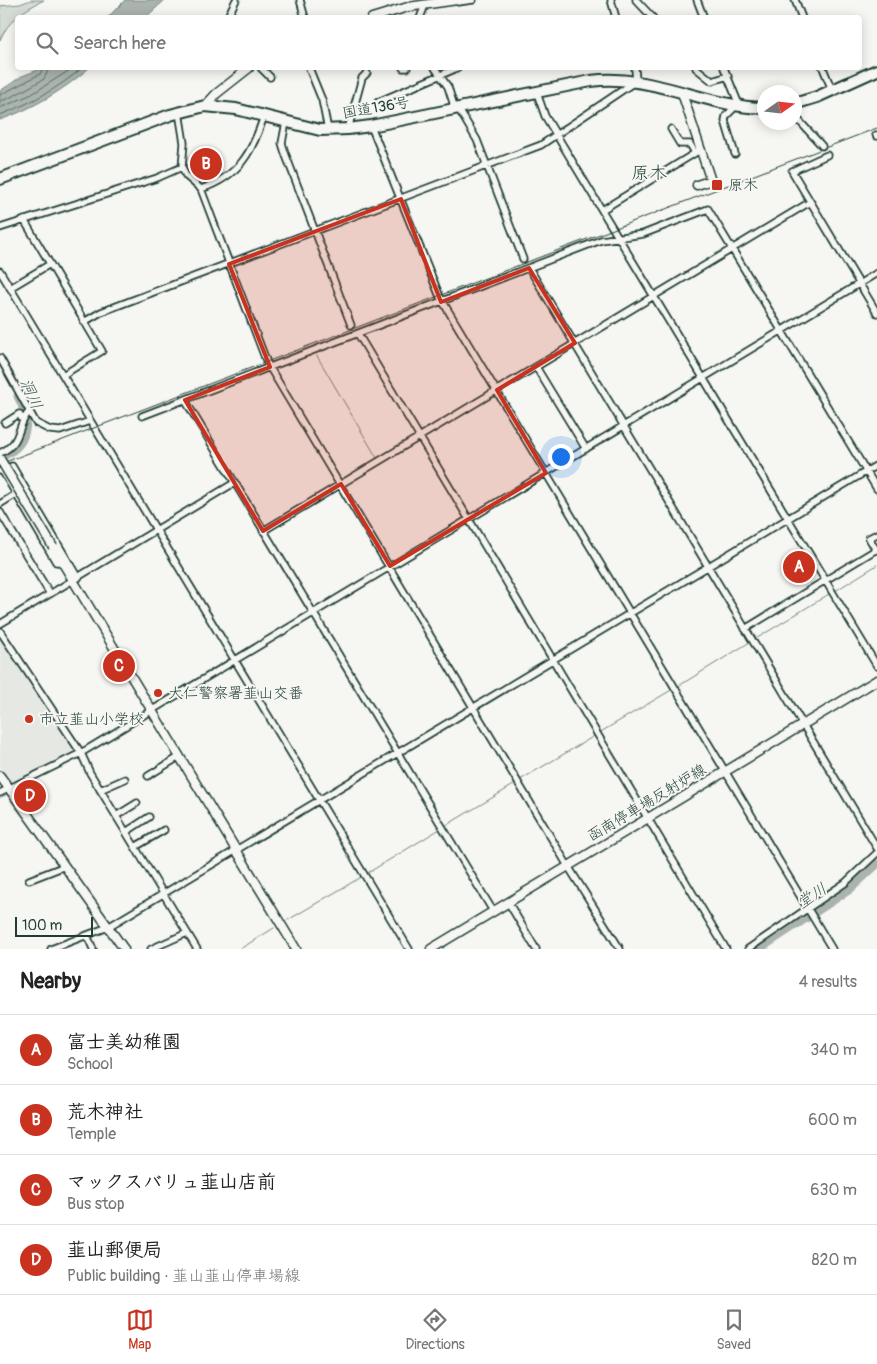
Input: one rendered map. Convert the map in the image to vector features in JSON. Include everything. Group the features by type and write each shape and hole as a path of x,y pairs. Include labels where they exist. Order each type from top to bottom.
{"highway":[{"path":"802,101 877,70"},
{"name":"国道136号","path":"0,179 179,112 206,106 230,108 328,130 348,129 372,126 602,80 636,81 738,107 757,108"}],"main road":[{"path":"382,15 408,7 457,1"},
{"path":"206,106 216,94 246,70"},
{"path":"682,93 698,151 710,180 696,185"},
{"path":"1,453 53,547 75,580 235,851 296,949"},
{"name":"函南停車場反射炉線","path":"431,949 877,680"},
{"path":"0,776 124,949"}],"street":[{"path":"228,15 236,0"},
{"path":"300,0 304,15"},
{"path":"457,1 473,0"},
{"path":"611,0 615,15"},
{"path":"636,0 650,15"},
{"path":"697,0 703,15"},
{"path":"796,0 801,15"},
{"path":"421,15 426,5"},
{"path":"264,70 270,77"},
{"path":"310,70 322,100 328,130"},
{"path":"437,70 451,93 457,109 477,140 523,259"},
{"path":"378,102 451,70"},
{"path":"84,322 101,312 541,145 636,81 634,70"},
{"path":"698,70 712,81 728,76"},
{"path":"725,70 738,107 726,116 725,120 735,154"},
{"path":"824,70 832,90"},
{"path":"348,129 362,78 367,73"},
{"path":"537,93 543,112 877,666"},
{"path":"179,112 184,143 182,166 186,176 201,189 270,367 475,707 568,866 620,949"},
{"path":"201,189 228,177 253,147 264,116"},
{"path":"286,122 283,148 351,325"},
{"path":"802,124 822,146"},
{"path":"372,126 442,301 832,949"},
{"path":"602,210 698,151 690,144 680,144 671,129"},
{"path":"827,155 792,171 877,313"},
{"path":"0,228 157,178 182,166"},
{"path":"263,530 810,202"},
{"path":"142,416 601,240 643,234 708,209 877,489"},
{"path":"24,220 102,351 62,375"},
{"path":"10,288 50,264"},
{"path":"529,268 877,848"},
{"path":"0,271 409,949"},
{"path":"0,793 10,790 81,752 877,273"},
{"path":"358,334 726,949"},
{"path":"0,358 36,423 50,430 60,431 90,421"},
{"path":"536,367 586,449"},
{"path":"185,400 493,912"},
{"path":"1,453 18,436 23,418 29,412"},
{"path":"5,423 19,414 23,418"},
{"path":"62,562 56,562 1,470 12,466 75,580"},
{"path":"51,949 108,927 877,466"},
{"path":"1,622 75,580 234,483"},
{"path":"0,504 16,494"},
{"path":"0,512 50,594"},
{"path":"745,628 876,550 869,538 877,534"},
{"path":"0,631 81,752 100,790 196,949"},
{"path":"148,776 179,757"},
{"path":"100,790 125,779"},
{"path":"116,816 137,803"},
{"path":"126,832 149,817"},
{"path":"135,847 164,830"},
{"path":"748,949 855,876 877,853"},
{"path":"29,880 65,866"},
{"path":"508,902 536,949"},
{"path":"151,949 187,933"},
{"path":"87,935 93,949"}],"highlighted area":[{"path":"401,199 441,302 529,268 575,343 497,390 546,473 390,566 341,484 263,531 185,400 270,367 229,264"}],"shaded area":[{"path":"31,0 44,0 20,15 15,15 15,19 8,26 0,40 0,6 20,4"},
{"name":"市立韮山小学校","path":"0,633 77,747 75,751 11,785 0,770"}],"water":[{"path":"125,0 165,0 148,15 110,15"},
{"path":"38,70 86,70 47,98 0,120 0,91 22,76"}],"waterway":[{"path":"317,356 377,458"},
{"name":"洞川","path":"0,457 17,446 25,431 25,414 18,396"},
{"path":"835,591 877,565"},
{"path":"754,640 829,594"},
{"path":"677,687 750,642"},
{"path":"599,733 673,689"},
{"path":"520,780 596,735"},
{"path":"445,826 517,783"},
{"path":"366,874 440,829"},
{"name":"堂川","path":"759,949 850,889 877,864"},
{"path":"288,920 363,876"},
{"path":"240,949 274,928"}],"railway":[{"path":"0,464 877,128"}],"place":[{"name":"荒木神社","path":"206,164"},
{"name":"原木","path":"717,185"},
{"name":"富士美幼稚園","path":"799,567"},
{"name":"マックスバリュ韮山店前","path":"119,666"},
{"name":"大仁警察署韮山交番","path":"158,693"},
{"name":"市立韮山小学校","path":"29,719"},
{"name":"韮山郵便局","path":"30,796"}],"district":[{"name":"原木","path":"649,173"}]}
